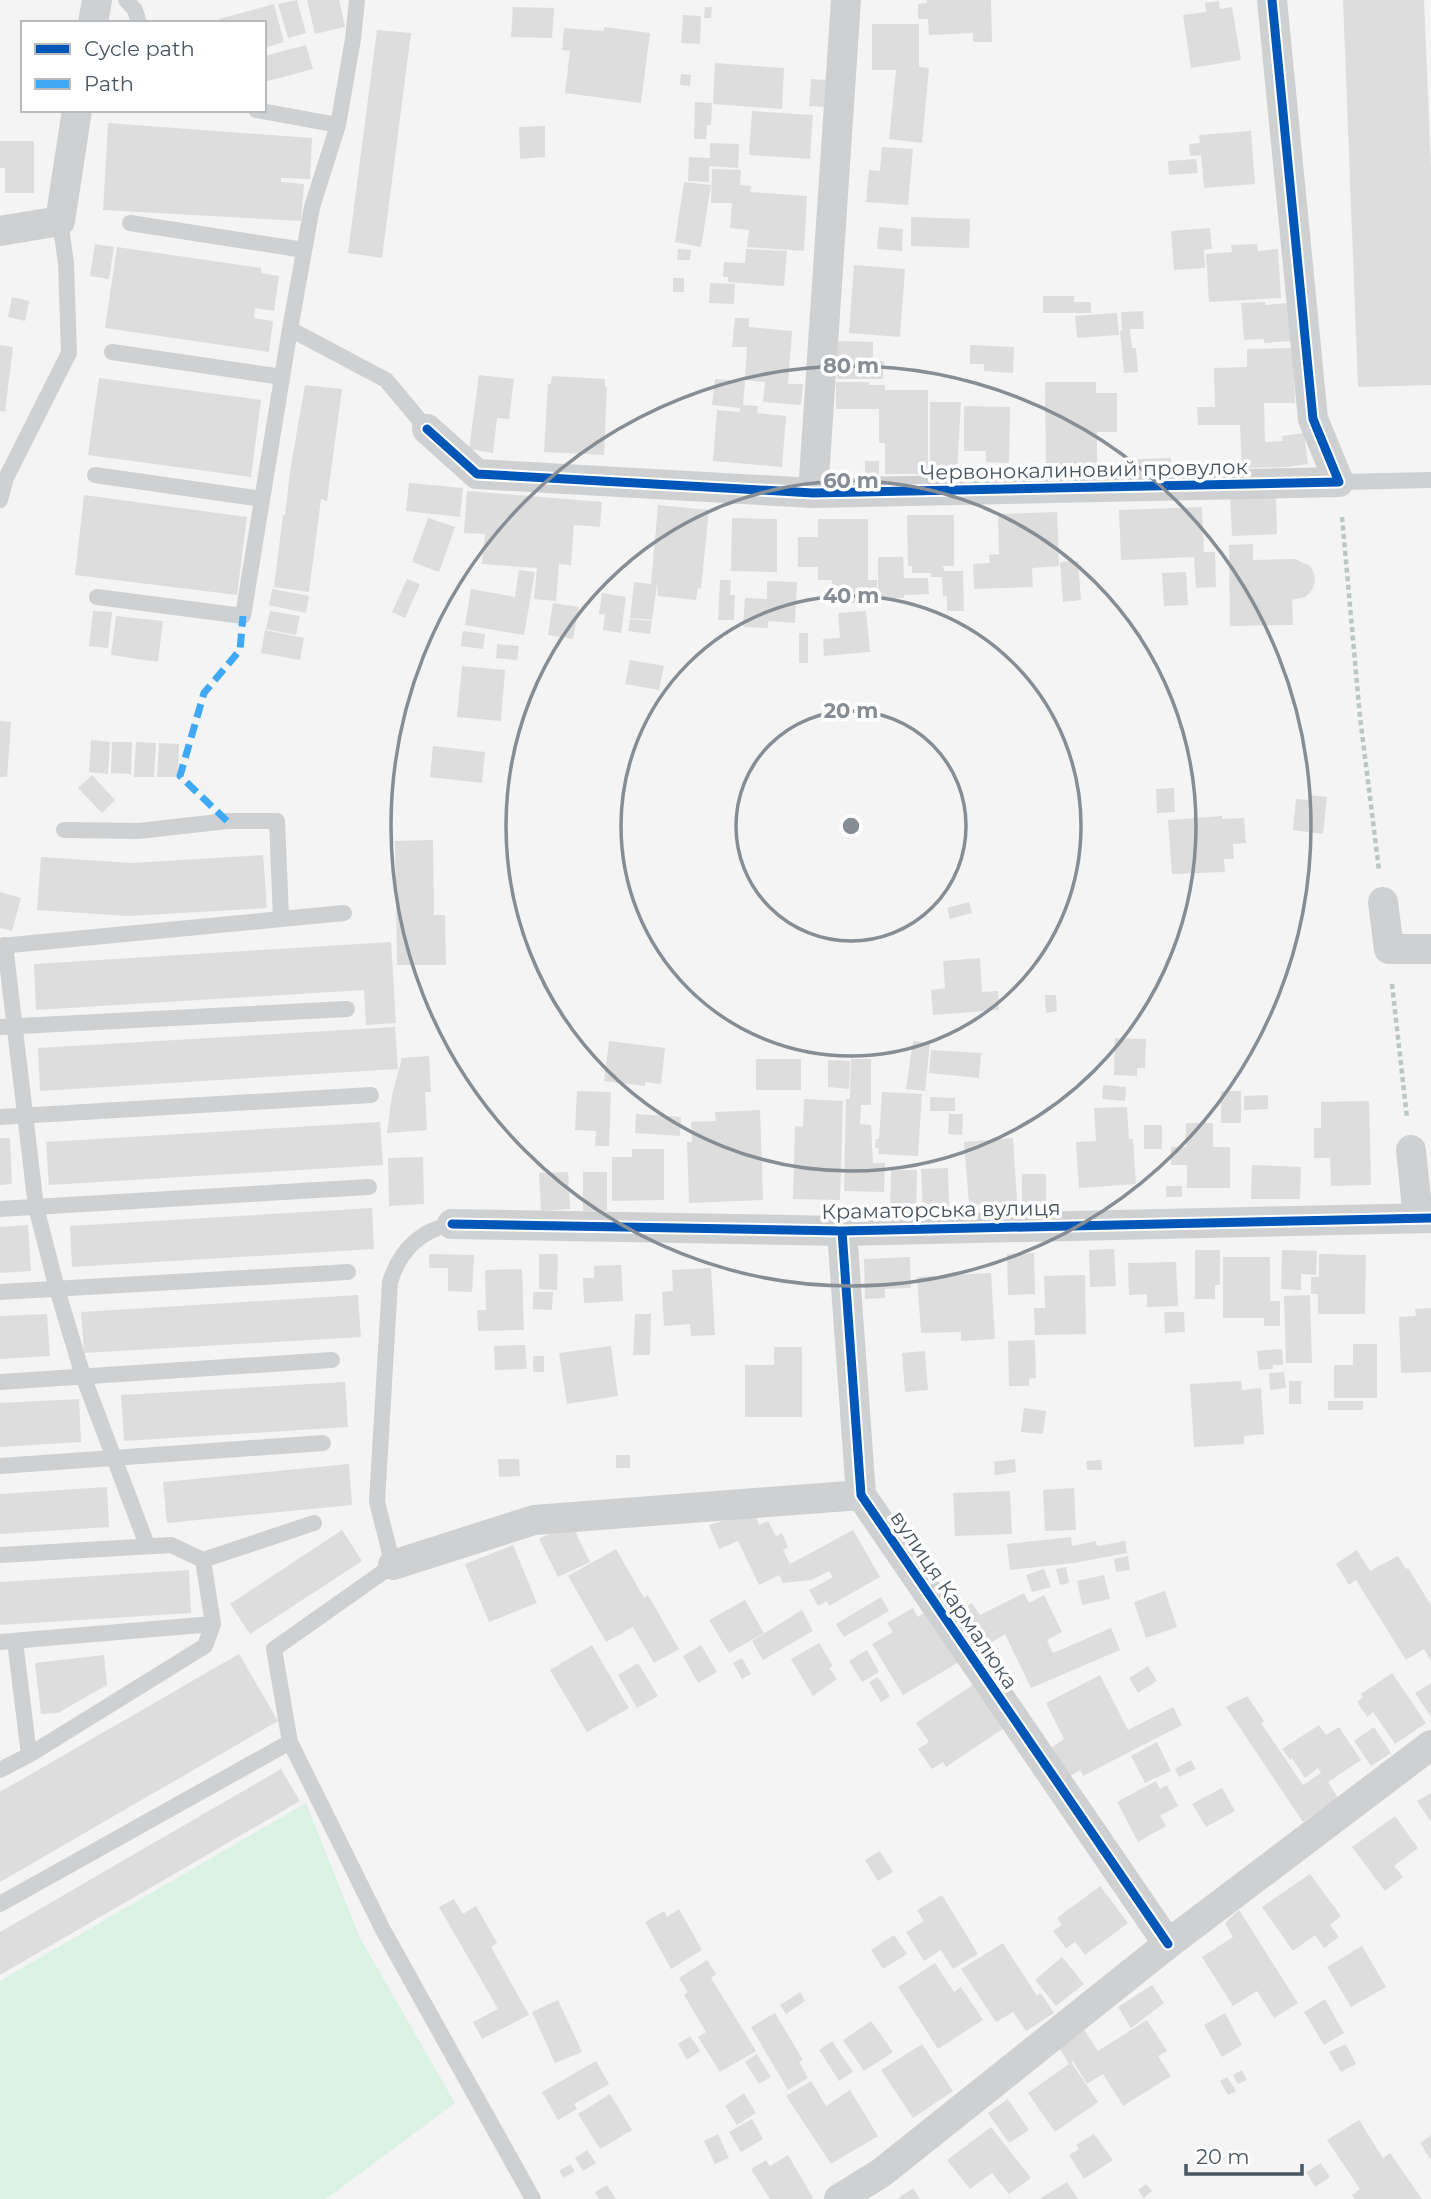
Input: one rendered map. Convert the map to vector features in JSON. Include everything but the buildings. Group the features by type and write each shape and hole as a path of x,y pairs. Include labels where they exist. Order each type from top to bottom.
{"street":[{"path":"93,21 97,0"},
{"path":"813,493 846,0"},
{"path":"1272,0 1313,419 1339,482"},
{"path":"0,231 60,221 77,112"},
{"name":"Червонокалиновий провулок","path":"427,429 477,474 813,493 1339,482"},
{"path":"1383,902 1389,949 1431,949"},
{"path":"1411,1150 1425,1218"},
{"name":"Краматорська вулиця","path":"452,1224 842,1231 1425,1218"},
{"path":"393,1565 534,1520 861,1495 842,1231"},
{"name":"вулиця Кармалюка","path":"861,1495 1168,1944"},
{"path":"839,2199 881,2173 1168,1944 1431,1745"}],"lane":[{"path":"126,0 135,10 138,21"},
{"path":"97,597 243,616 304,250 312,207 338,125 357,0"},
{"path":"266,112 338,125"},
{"path":"0,500 6,478 69,353 66,263 60,221"},
{"path":"130,223 304,250"},
{"name":"Червонокалиновий провулок","path":"290,329 386,380 427,429"},
{"path":"112,352 282,377"},
{"path":"95,475 262,499"},
{"path":"1339,482 1431,480"},
{"path":"64,830 139,831 228,821 277,821 281,918"},
{"path":"147,1545 83,1376 36,1207 24,1115 6,1027 2,946 344,914"},
{"path":"6,1027 347,1009"},
{"path":"0,1117 371,1095"},
{"path":"0,1209 369,1187"},
{"path":"452,1224 438,1227 412,1243 394,1268 390,1282 377,1502 393,1565 274,1649 290,1742 383,1930 533,2199"},
{"path":"0,1292 348,1272"},
{"path":"0,1382 332,1360"},
{"path":"0,1466 323,1443"},
{"path":"0,1555 171,1545 203,1560 314,1523"},
{"path":"0,1770 29,1755 205,1646 213,1624 203,1560"},
{"path":"29,1755 8,1642 213,1624"},
{"path":"0,1904 290,1742"}],"path":[{"path":"1339,482 1360,717 1383,902"},
{"path":"1389,949 1411,1150"}],"green space":[{"path":"306,1803 360,1938 455,2103 326,2199 0,2199 0,1981"}],"marked path":[{"path":"227,821 180,776 204,693 240,650 243,616"}],"cycle path":[{"path":"427,429 477,474 813,493 1339,482 1313,419 1272,0"},
{"path":"452,1224 842,1231 1431,1218"},
{"path":"842,1231 861,1495 1168,1944"}]}
